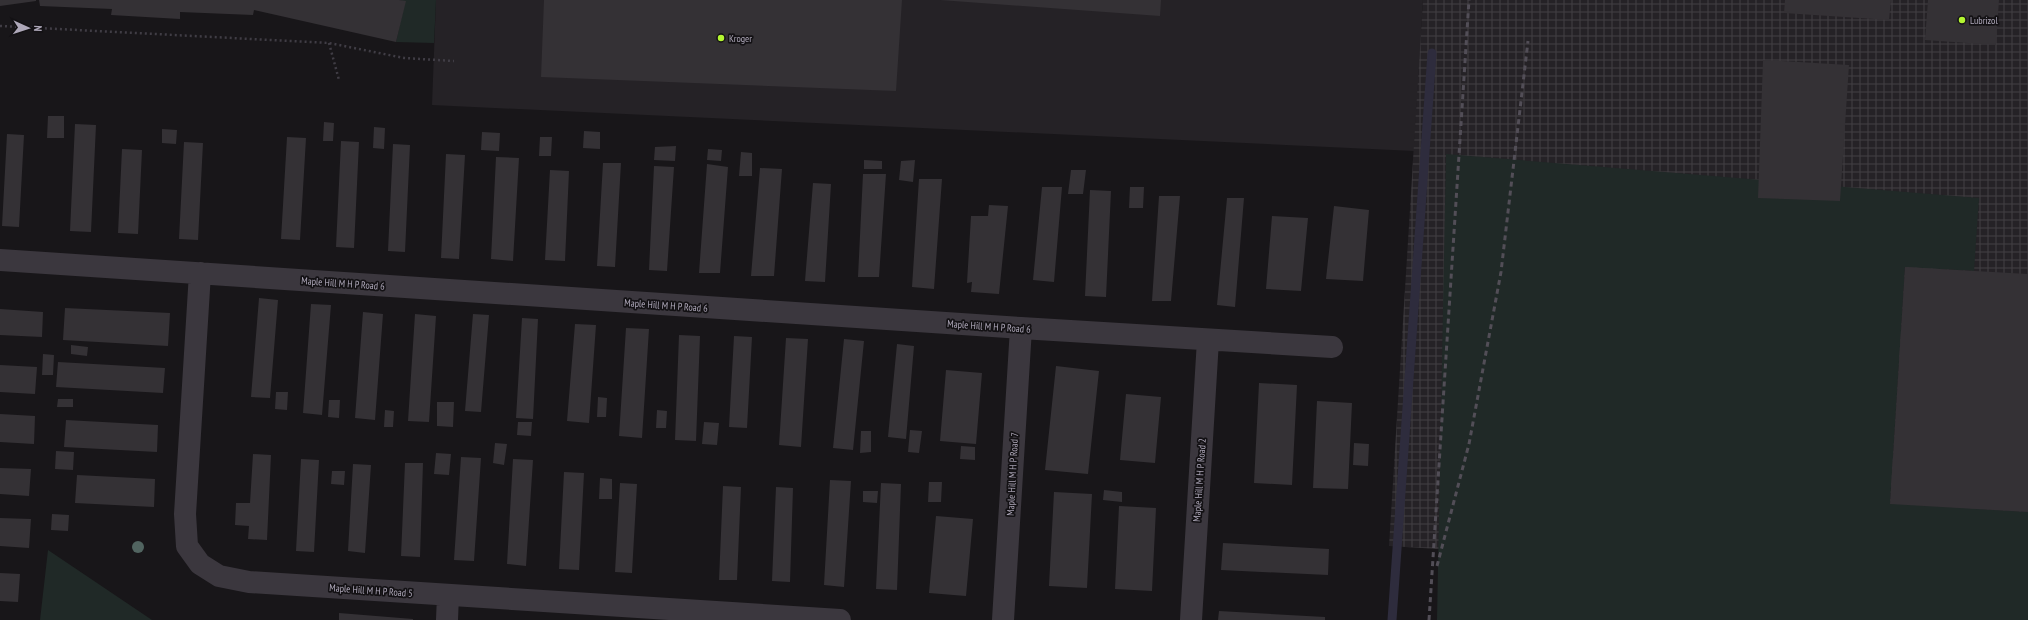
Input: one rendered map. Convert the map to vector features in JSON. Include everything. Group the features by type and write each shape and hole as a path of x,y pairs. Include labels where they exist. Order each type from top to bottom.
{"street":[{"name":"Maple Hill M H P Road 6","path":"0,260 1021,328 1332,347"},
{"name":"Maple Hill M H P Road 5","path":"200,273 185,514 187,546 200,564 219,576 249,582 448,595 725,617 840,620"},
{"name":"Maple Hill M H P Road 7","path":"1003,620 1021,328"},
{"name":"Maple Hill M H P Road 2","path":"1190,620 1208,340"},
{"path":"447,620 448,595"}],"path":[{"path":"0,26 329,43 404,58 454,61"},
{"path":"329,43 338,80"}],"shaded area":[{"path":"399,0 436,0 434,43 396,42 405,2"},
{"path":"436,0 1423,0 1414,151 432,105"},
{"path":"1423,0 2028,0 2028,585 1389,546"},
{"path":"1446,154 1979,198 1974,271 1905,267 1890,503 2028,512 2028,620 1437,620"},
{"path":"48,550 152,620 40,620"}],"building":[{"path":"0,0 36,0 36,1 0,6"},
{"path":"39,0 406,1 396,42 254,10 253,15 180,12 180,19 111,15 112,9 40,6"},
{"name":"Kroger","path":"544,0 902,0 896,91 541,77"},
{"path":"940,0 1161,0 1160,16"},
{"path":"1785,0 1891,0 1889,20 1784,13"},
{"name":"Lubrizol","path":"1928,0 1999,0 1996,45 1925,40"},
{"path":"1763,60 1849,65 1840,201 1758,198"},
{"path":"48,116 64,116 64,138 47,138"},
{"path":"324,122 334,123 333,141 323,141"},
{"path":"75,124 96,125 91,232 70,231"},
{"path":"374,127 385,128 384,149 373,148"},
{"path":"162,129 177,130 176,144 162,143"},
{"path":"584,131 600,132 600,149 583,148"},
{"path":"482,132 500,133 499,151 481,150"},
{"path":"7,134 24,135 19,227 2,226"},
{"path":"287,137 306,138 300,240 281,239"},
{"path":"540,137 552,137 551,156 539,156"},
{"path":"341,141 359,142 354,248 336,247"},
{"path":"184,142 203,143 198,240 179,239"},
{"path":"393,144 410,145 405,252 388,251"},
{"path":"676,146 675,161 654,160 655,147"},
{"path":"122,149 142,150 138,234 118,233"},
{"path":"708,149 722,150 721,161 707,160"},
{"path":"741,152 752,153 752,176 739,176"},
{"path":"446,154 465,155 459,259 441,258"},
{"path":"496,157 519,158 513,261 491,259"},
{"path":"864,160 882,161 882,169 864,169"},
{"path":"915,160 913,182 899,180 901,161"},
{"path":"603,163 621,163 615,267 597,266"},
{"path":"707,164 728,167 720,273 699,273"},
{"path":"654,166 674,167 667,271 649,270"},
{"path":"760,168 782,169 774,276 751,276"},
{"path":"550,170 569,171 565,261 545,260"},
{"path":"1071,170 1086,170 1083,194 1068,194"},
{"path":"863,174 886,174 879,277 858,277"},
{"path":"919,179 942,179 934,289 912,287"},
{"path":"813,183 831,184 825,282 805,281"},
{"path":"1042,187 1062,187 1054,282 1033,280"},
{"path":"1130,187 1144,187 1143,208 1129,208"},
{"path":"1090,190 1111,191 1106,297 1085,296"},
{"path":"1159,196 1180,196 1171,301 1152,301"},
{"path":"1227,198 1244,198 1235,307 1217,305"},
{"path":"989,205 1008,206 999,294 971,292 972,282 967,283 971,216 988,216"},
{"path":"1334,206 1369,210 1363,281 1326,279"},
{"path":"1272,216 1308,218 1301,291 1266,289"},
{"path":"1905,267 2028,274 2028,512 1890,504"},
{"path":"259,298 278,300 270,398 251,397"},
{"path":"311,304 331,305 322,415 303,413"},
{"path":"65,308 170,313 168,346 63,340"},
{"path":"0,309 43,312 42,337 0,335"},
{"path":"363,312 383,314 375,420 355,418"},
{"path":"415,314 436,316 429,422 408,421"},
{"path":"473,314 489,315 481,412 465,411"},
{"path":"522,318 538,319 533,419 516,418"},
{"path":"575,324 596,325 589,423 567,421"},
{"path":"626,328 649,329 642,438 619,436"},
{"path":"679,335 700,336 696,441 675,440"},
{"path":"734,336 752,337 747,428 729,427"},
{"path":"786,338 808,339 801,447 779,445"},
{"path":"844,339 864,341 853,450 833,448"},
{"path":"897,344 914,346 906,439 888,437"},
{"path":"71,345 88,347 87,356 71,354"},
{"path":"43,354 54,355 53,375 42,375"},
{"path":"58,362 165,368 163,393 56,387"},
{"path":"0,365 37,367 35,394 0,392"},
{"path":"1056,366 1099,371 1088,474 1045,470"},
{"path":"946,370 982,373 976,444 940,441"},
{"path":"1259,383 1297,385 1292,485 1254,483"},
{"path":"276,392 288,392 287,410 275,409"},
{"path":"1126,394 1161,397 1155,463 1120,460"},
{"path":"598,397 607,398 606,417 597,417"},
{"path":"58,399 73,399 73,407 57,407"},
{"path":"329,400 340,400 339,418 328,417"},
{"path":"1317,401 1352,403 1348,489 1313,488"},
{"path":"437,402 454,402 453,427 437,426"},
{"path":"385,410 394,411 393,427 384,427"},
{"path":"657,410 667,411 666,428 656,428"},
{"path":"0,414 35,416 34,444 0,442"},
{"path":"66,420 158,425 157,452 64,447"},
{"path":"518,422 532,422 531,436 517,435"},
{"path":"704,422 719,423 717,445 702,444"},
{"path":"910,430 922,431 919,453 908,452"},
{"path":"861,431 871,431 871,452 860,453"},
{"path":"495,443 507,444 504,465 493,463"},
{"path":"1354,443 1369,444 1368,466 1353,465"},
{"path":"961,446 975,447 975,460 960,459"},
{"path":"56,451 74,452 73,470 55,469"},
{"path":"436,453 451,454 449,475 434,474"},
{"path":"253,454 271,455 267,540 248,539 249,526 235,525 236,503 250,503"},
{"path":"461,457 481,458 474,561 454,560"},
{"path":"301,459 319,460 314,552 296,551"},
{"path":"513,459 533,460 526,566 507,564"},
{"path":"405,463 423,463 420,557 401,556"},
{"path":"353,464 371,465 365,553 348,551"},
{"path":"0,468 31,469 29,496 0,494"},
{"path":"332,471 345,471 344,485 331,484"},
{"path":"564,472 584,473 579,570 559,569"},
{"path":"77,475 155,479 154,507 75,503"},
{"path":"600,478 612,479 612,499 599,499"},
{"path":"830,480 851,481 844,587 824,585"},
{"path":"929,482 942,482 941,502 928,502"},
{"path":"620,483 637,484 632,573 615,572"},
{"path":"881,483 901,484 897,590 876,589"},
{"path":"723,486 741,487 737,580 719,580"},
{"path":"776,487 793,488 790,582 772,581"},
{"path":"1104,490 1122,492 1122,502 1103,500"},
{"path":"863,491 878,491 877,503 863,502"},
{"path":"1054,492 1092,494 1087,588 1049,586"},
{"path":"1119,506 1156,508 1152,591 1115,589"},
{"path":"52,514 69,515 68,531 51,530"},
{"path":"936,516 973,519 966,596 929,593"},
{"path":"0,518 31,519 29,548 0,546"},
{"path":"1223,543 1329,549 1328,575 1221,570"},
{"path":"0,573 20,574 18,602 0,601"},
{"path":"1219,611 1325,617 1325,620 1218,620"},
{"path":"339,613 413,619 413,620 339,620"}],"waterway":[{"path":"1392,620 1432,53"}],"railway":[{"path":"1429,620 1469,0"},
{"path":"1437,566 1469,444 1501,272 1528,41"}],"place":[{"name":"Lubrizol","path":"1962,20"},
{"name":"Kroger","path":"721,38"}]}
